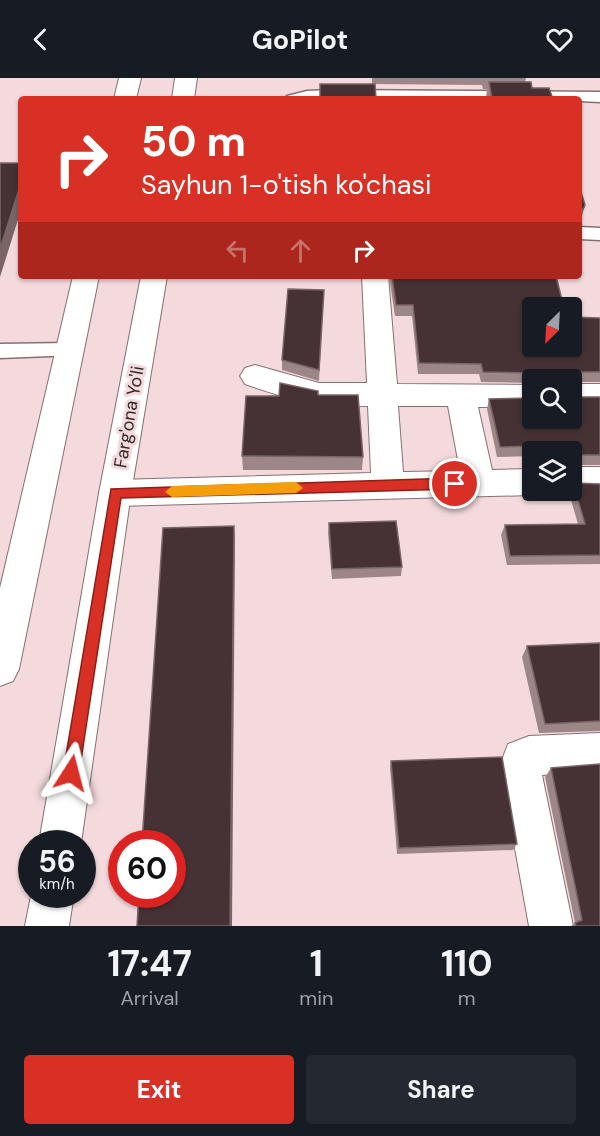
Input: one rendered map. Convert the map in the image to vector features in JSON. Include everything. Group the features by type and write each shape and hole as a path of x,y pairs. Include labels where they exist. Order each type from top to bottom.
{"street":[{"path":"126,96 130,78"},
{"path":"183,96 186,78"},
{"path":"0,669 6,609 85,279"},
{"name":"Farg'ona Yo'li","path":"62,830 115,493 153,279"},
{"path":"375,279 388,485"},
{"path":"255,376 289,388 319,394 522,396"},
{"path":"582,395 600,395"},
{"path":"461,396 478,483"},
{"path":"582,480 600,480"},
{"path":"115,493 522,482"},
{"path":"551,926 520,765 522,758 528,756 600,752"},
{"path":"46,926 49,908"}],"lane":[{"path":"301,96 324,94 402,96"},
{"path":"582,97 600,97"},
{"path":"582,233 600,234"},
{"path":"0,351 69,350"}],"building":[{"path":"489,82 531,82 532,88 549,88 552,96 491,96"},
{"path":"320,84 375,84 376,96 320,96"},
{"path":"0,163 18,163 18,192 0,249"},
{"path":"582,195 585,205 582,209"},
{"path":"392,279 557,279 561,297 522,297 522,357 582,357 582,317 600,318 600,372 582,372 582,369 522,369 522,373 483,372 481,364 419,363 413,305 396,305"},
{"path":"288,289 324,290 319,370 282,360"},
{"path":"280,383 318,391 318,395 358,395 363,457 242,456 246,396 279,396"},
{"path":"582,397 600,397 600,455 582,455 582,441 522,441 522,446 500,447 489,399 522,398 522,429 582,429"},
{"path":"582,483 600,484 600,555 510,556 505,525 585,524 578,501 582,501"},
{"path":"396,521 402,567 332,569 329,523"},
{"path":"234,526 230,926 137,926 138,908 186,908 186,830 143,830 163,528"},
{"path":"600,643 600,721 545,724 527,646"},
{"path":"502,757 517,844 399,848 391,761"},
{"path":"600,764 600,926 576,926 575,923 582,920 551,768"}],"slow traffic":[{"path":"172,492 296,488"}],"route":[{"path":"71,773 115,493 455,484"}]}
